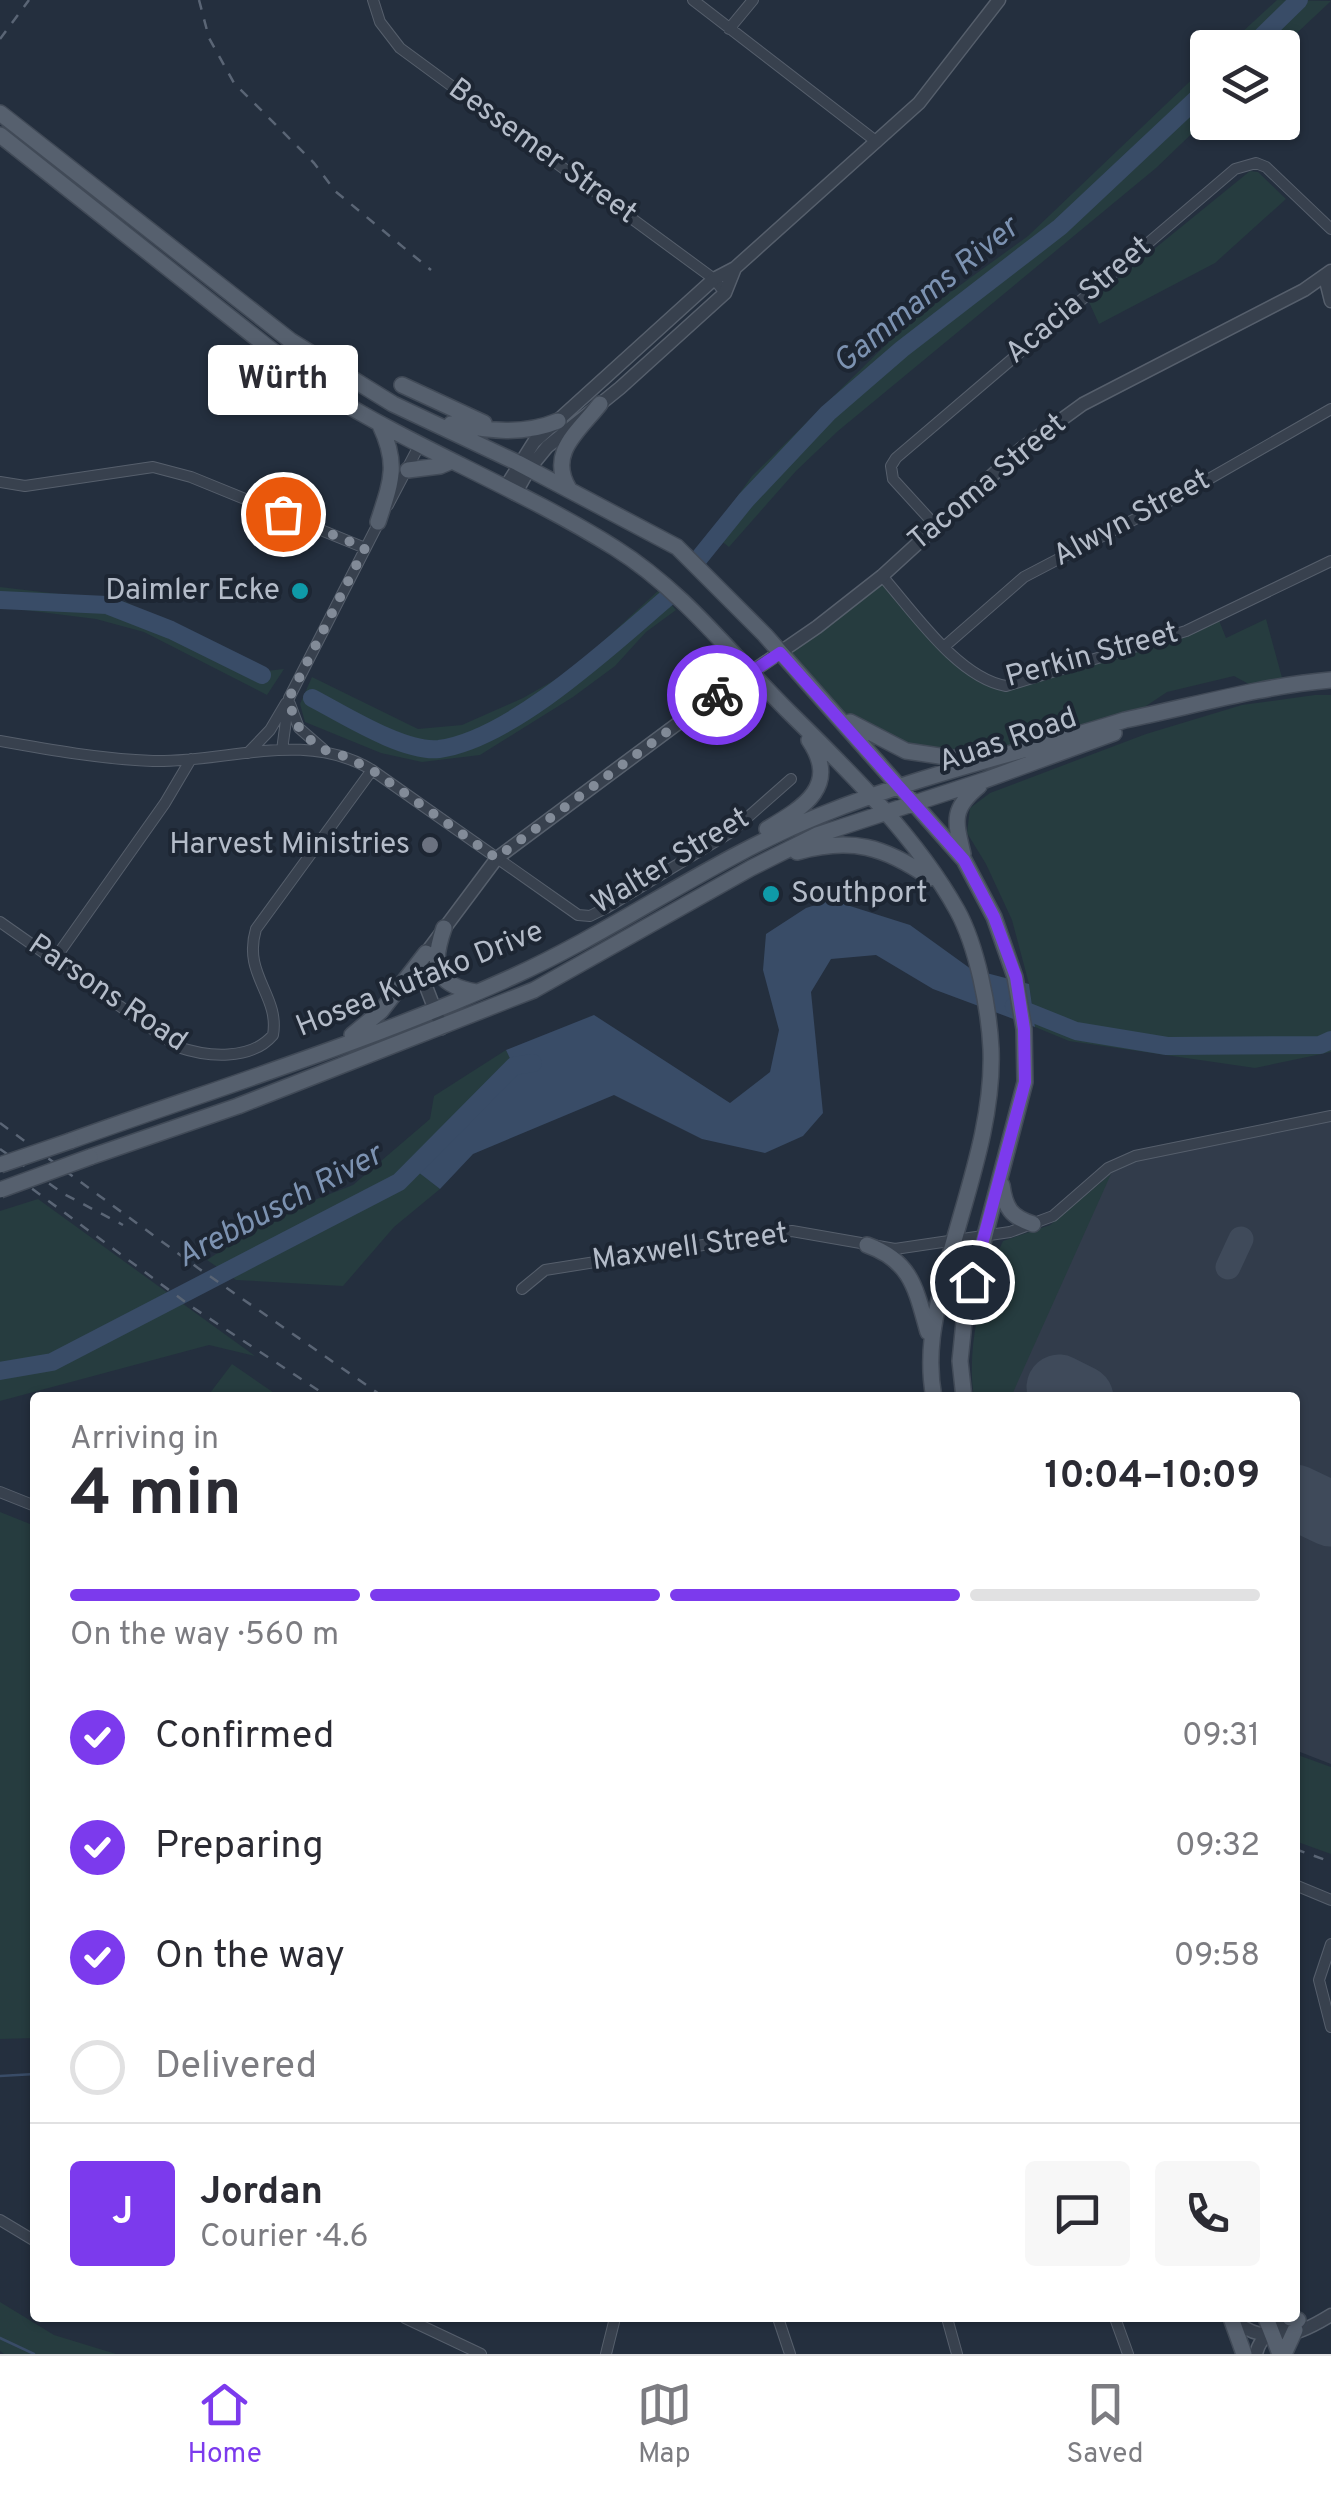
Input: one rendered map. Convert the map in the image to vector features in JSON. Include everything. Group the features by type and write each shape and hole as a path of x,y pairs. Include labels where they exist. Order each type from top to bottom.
{"main road":[{"path":"0,113 291,341 394,404 524,466 677,547 707,574 766,662 791,714 819,756 821,776 811,799 802,808 671,889"},
{"path":"0,135 298,378 616,548 766,662 874,737 906,751 985,772 961,803 955,819 964,860"},
{"path":"291,341 304,362 298,378"},
{"path":"402,385 501,431"},
{"path":"394,404 417,430 420,444"},
{"path":"569,490 561,472 561,453 600,404"},
{"path":"432,421 525,432 558,422"},
{"path":"378,522 394,465 392,450 380,425"},
{"path":"408,470 452,461"},
{"name":"Auas Road","path":"884,812 985,772 1127,729 1148,717 1258,690 1331,680"},
{"path":"827,704 964,860 994,917 1016,977 1024,1029 1024,1092 984,1235 961,1342 964,1392"},
{"path":"791,714 884,812 944,887 959,914 975,962 988,1020 988,1109 930,1341"},
{"name":"Auas Road","path":"899,787 985,772"},
{"name":"Hosea Kutako Drive","path":"0,1165 476,992 554,957 770,836 899,787"},
{"name":"Hosea Kutako Drive","path":"0,1190 238,1106 442,1028 570,971 750,868 817,835 884,812"},
{"path":"750,868 786,854 838,843 892,854 944,887"},
{"path":"444,928 436,957 443,978 459,989 476,992"},
{"path":"336,1045 381,1011 426,953"},
{"path":"1000,1176 1008,1210 1018,1220 1033,1224"},
{"path":"867,1246 891,1254 917,1292 930,1341 934,1392"},
{"path":"1232,2322 1244,2354"},
{"path":"1273,2339 1294,2322"}],"street":[{"name":"Bessemer Street","path":"373,0 380,22 400,48 714,279 725,293"},
{"path":"693,0 877,142"},
{"path":"729,29 753,0"},
{"path":"510,491 534,442 714,279 735,268 919,103 999,0"},
{"name":"Acacia Street","path":"936,525 893,479 891,466 896,458 1235,170 1256,163 1266,167 1331,229"},
{"path":"524,466 725,293 735,268"},
{"path":"1328,274 1331,302"},
{"name":"Tacoma Street","path":"426,953 496,858 882,576 1021,449 1082,404 1328,274"},
{"name":"Alwyn Street","path":"945,646 1024,577 1181,495 1331,409"},
{"path":"246,754 270,730 289,698 420,444"},
{"path":"0,482 26,486 139,468 170,470 365,548"},
{"name":"Perkin Street","path":"882,576 976,676 1006,686 1186,631 1331,561"},
{"path":"289,698 299,728 325,750"},
{"path":"282,750 289,698"},
{"path":"0,741 129,760 325,750 372,770 496,858"},
{"path":"54,960 165,803 191,758"},
{"name":"Parsons Road","path":"0,922 178,1048 200,1055 223,1056 266,1043 273,1035 274,1018 252,962 251,944 256,929 372,770"},
{"name":"Walter Street","path":"496,858 578,915 590,916 732,832 791,778"},
{"path":"426,953 424,984 442,1028"},
{"path":"1033,1224 1053,1216 1108,1168 1134,1156 1331,1116"},
{"name":"Maxwell Street","path":"522,1290 544,1270 780,1232 802,1232 895,1249 1010,1232 1033,1224"},
{"path":"0,1492 30,1504"},
{"path":"1300,1887 1331,1900"},
{"path":"1331,1944 1321,1968 1319,1990 1331,2027"},
{"path":"0,2220 30,2238"},
{"path":"1300,2321 1331,2314"},
{"path":"413,2322 481,2354"},
{"path":"606,2354 614,2322"},
{"path":"779,2322 790,2354"},
{"path":"948,2322 957,2354"},
{"path":"1116,2322 1128,2354"},
{"path":"1235,2322 1251,2334 1273,2339"},
{"path":"1256,2354 1294,2322"}],"shaded area":[{"path":"1331,1116 1331,1764 1300,1752 1300,1392 1007,1392 1108,1168 1135,1156"}],"green space":[{"path":"1277,0 1331,1 1300,30 1244,30"},
{"path":"1190,81 1190,135 1156,168 838,431 796,471 729,547 711,533 752,476 908,323 1028,236"},
{"path":"1250,171 1258,172 1286,199 1215,263 1099,324 1089,302"},
{"path":"882,576 977,676 1006,685 1218,618 1226,638 1266,619 1284,685 1258,689 1234,676 1167,692 1125,720 985,763 912,746 827,704 780,653"},
{"path":"0,587 125,602 266,671 284,669 267,695 144,632 96,619 0,607"},
{"path":"659,590 676,610 646,632 615,666 480,755 422,762 381,753 305,722 300,704 312,677 418,729 462,725 523,698 572,670"},
{"path":"1331,695 1331,1052 1255,1068 1069,1041 1035,1027 1029,984 1012,920 967,833 970,808 990,793 1146,734 1242,705"},
{"path":"506,1050 514,1066 413,1167 440,1189 394,1227 343,1286 236,1280 207,1260 273,1216 353,1185 430,1119 434,1096"},
{"path":"1111,1174 1013,1392 973,1392 977,1318 1003,1241 1050,1225"},
{"path":"38,1199 255,1356 209,1345 0,1401 0,1211"},
{"path":"232,1364 273,1392 211,1392"},
{"path":"0,1512 30,1524 30,2038 0,2039"},
{"path":"1300,1756 1331,1767 1331,1854 1300,1843"},
{"path":"0,2302 54,2335 116,2354 4,2354 0,2351"}],"water":[{"path":"831,900 910,925 971,969 1029,984 1035,1027 933,989 876,955 831,959 811,992 823,1113 803,1136 765,1153 702,1139 614,1095 473,1154 440,1189 413,1168 514,1067 506,1050 594,1015 730,1103 770,1072 779,1030 763,970 766,934 806,908"}],"waterway":[{"name":"Gammams River","path":"1268,30 1299,0"},
{"name":"Gammams River","path":"696,562 746,500 828,413 902,349 1060,227 1190,105"},
{"name":"Gammams River","path":"312,698 409,745 439,749 468,742 498,728 560,687 667,598"},
{"name":"Gammams River","path":"0,600 107,605 171,630 262,675"},
{"name":"Arebbusch River","path":"1014,1006 1076,1031 1167,1046 1320,1045 1331,1040"},
{"name":"Arebbusch River","path":"0,1371 52,1362 399,1182 514,1066 533,1063"},
{"path":"0,2076 30,2074"},
{"path":"0,2338 34,2354"}],"taxiway":[{"path":"1228,1267 1241,1239"}],"runway":[{"path":"1059,1387 1069,1392"},
{"path":"1300,1499 1331,1514"}],"railway":[{"path":"0,39 29,0"},
{"path":"199,0 209,38 234,83 314,163 335,191 431,270"},
{"path":"0,1123 376,1392"},
{"path":"0,1149 64,1194 123,1225"},
{"path":"0,1165 192,1307 321,1392"},
{"path":"1300,1851 1331,1862"}],"way so far":[{"path":"283,514 365,548 289,698 294,720 305,736 325,750 372,770 496,858 717,695"}],"place":[{"name":"Würth","path":"283,514"},
{"name":"Daimler Ecke","path":"300,591"},
{"name":"Harvest Ministries","path":"430,845"},
{"name":"Southport","path":"771,894"}],"route":[{"path":"717,695 780,653 940,828 964,860 994,917 1016,977 1024,1029 1025,1082 972,1282"}]}
